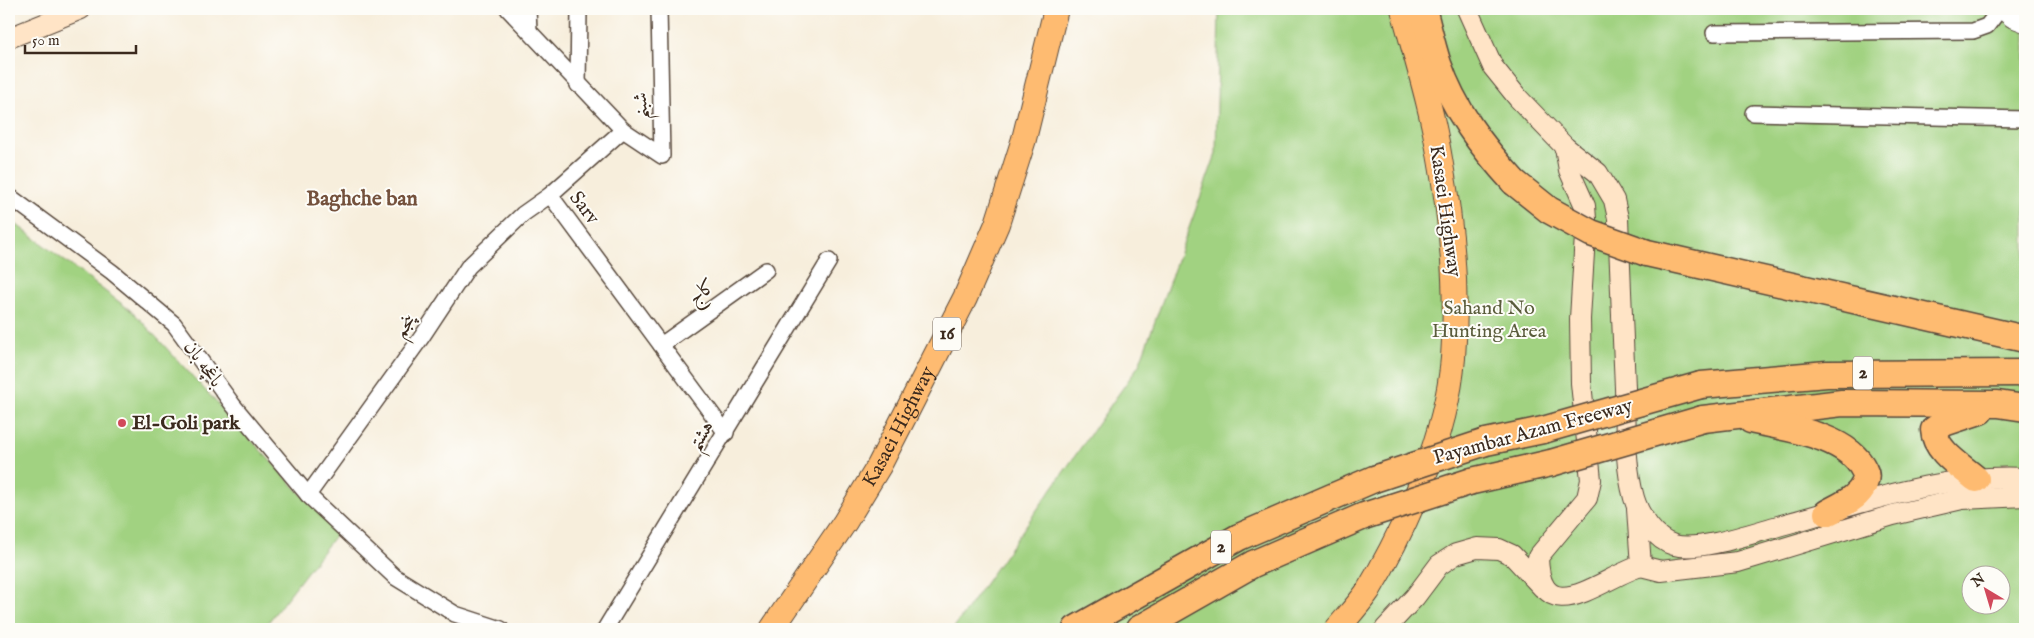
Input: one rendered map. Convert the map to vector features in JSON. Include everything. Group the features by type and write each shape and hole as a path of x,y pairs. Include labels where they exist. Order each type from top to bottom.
{"highway":[{"name":"Kasaei Highway","path":"772,629 845,522 879,466 965,298 997,224 1024,139 1056,9"},
{"name":"Kasaei Highway","path":"1337,629 1366,592 1395,543 1416,495 1444,410 1453,360 1456,302 1452,242 1440,158 1404,9"},
{"path":"1423,9 1438,64 1461,115 1489,156 1514,182 1549,210 1591,233 1647,253 2025,339"},
{"name":"Payambar Azam Freeway","path":"1076,629 1239,537 1374,479 1486,442 1543,430 1701,385 1827,374 2025,373"},
{"name":"Payambar Azam Freeway","path":"1139,629 1253,564 1364,516 1472,481 1551,463 1704,419 1842,403 1998,404 2025,408"},
{"path":"1976,479 1940,447 1934,438 1934,430 1944,423 1998,404"},
{"path":"1733,415 1830,441 1858,458 1866,474 1864,487 1854,497 1827,513"}],"main road":[{"path":"9,38 80,9"},
{"path":"1467,9 1493,67 1565,147 1598,173 1614,200 1618,218 1627,460 1636,506 1641,566"},
{"path":"1553,595 1544,587 1538,574 1538,557 1587,498 1591,480 1581,383 1580,319 1586,219 1585,206 1569,170 1565,147"},
{"path":"1636,506 1643,519 1662,538 1674,545 1690,546 1730,540 1876,499 1976,479 2003,476 2025,478"},
{"path":"1385,629 1415,597 1439,565 1456,554 1477,548 1499,549 1512,555 1539,585 1553,595 1566,598 1587,592 1641,566 1661,571 1738,562 1893,515 1962,499 2025,496"}],"street":[{"path":"508,9 578,85 623,130"},
{"path":"528,9 529,31"},
{"path":"578,85 579,9"},
{"name":"شبنم","path":"623,130 662,156 659,9"},
{"path":"1714,33 1973,31 1987,26 2001,9 2012,18 2025,23"},
{"path":"1753,113 2025,119"},
{"name":"Sarv","path":"623,130 550,195 726,433"},
{"name":"پنجم","path":"308,495 421,338 468,267 523,214 550,195"},
{"name":"باغچه بان","path":"9,196 112,272 174,324 233,405 308,495 395,577 454,614 501,629"},
{"name":"هشتم","path":"606,629 829,261"},
{"name":"کاج","path":"661,345 766,270"}],"green space":[{"name":"Sahand No Hunting Area","path":"1219,9 2025,9 2025,629 953,629 1139,365 1216,154"},
{"name":"El-Goli park","path":"9,219 134,313 337,533 263,629 9,629"}],"place":[{"name":"El-Goli park","path":"122,423"}],"district":[{"name":"Baghche ban","path":"362,199"}]}
